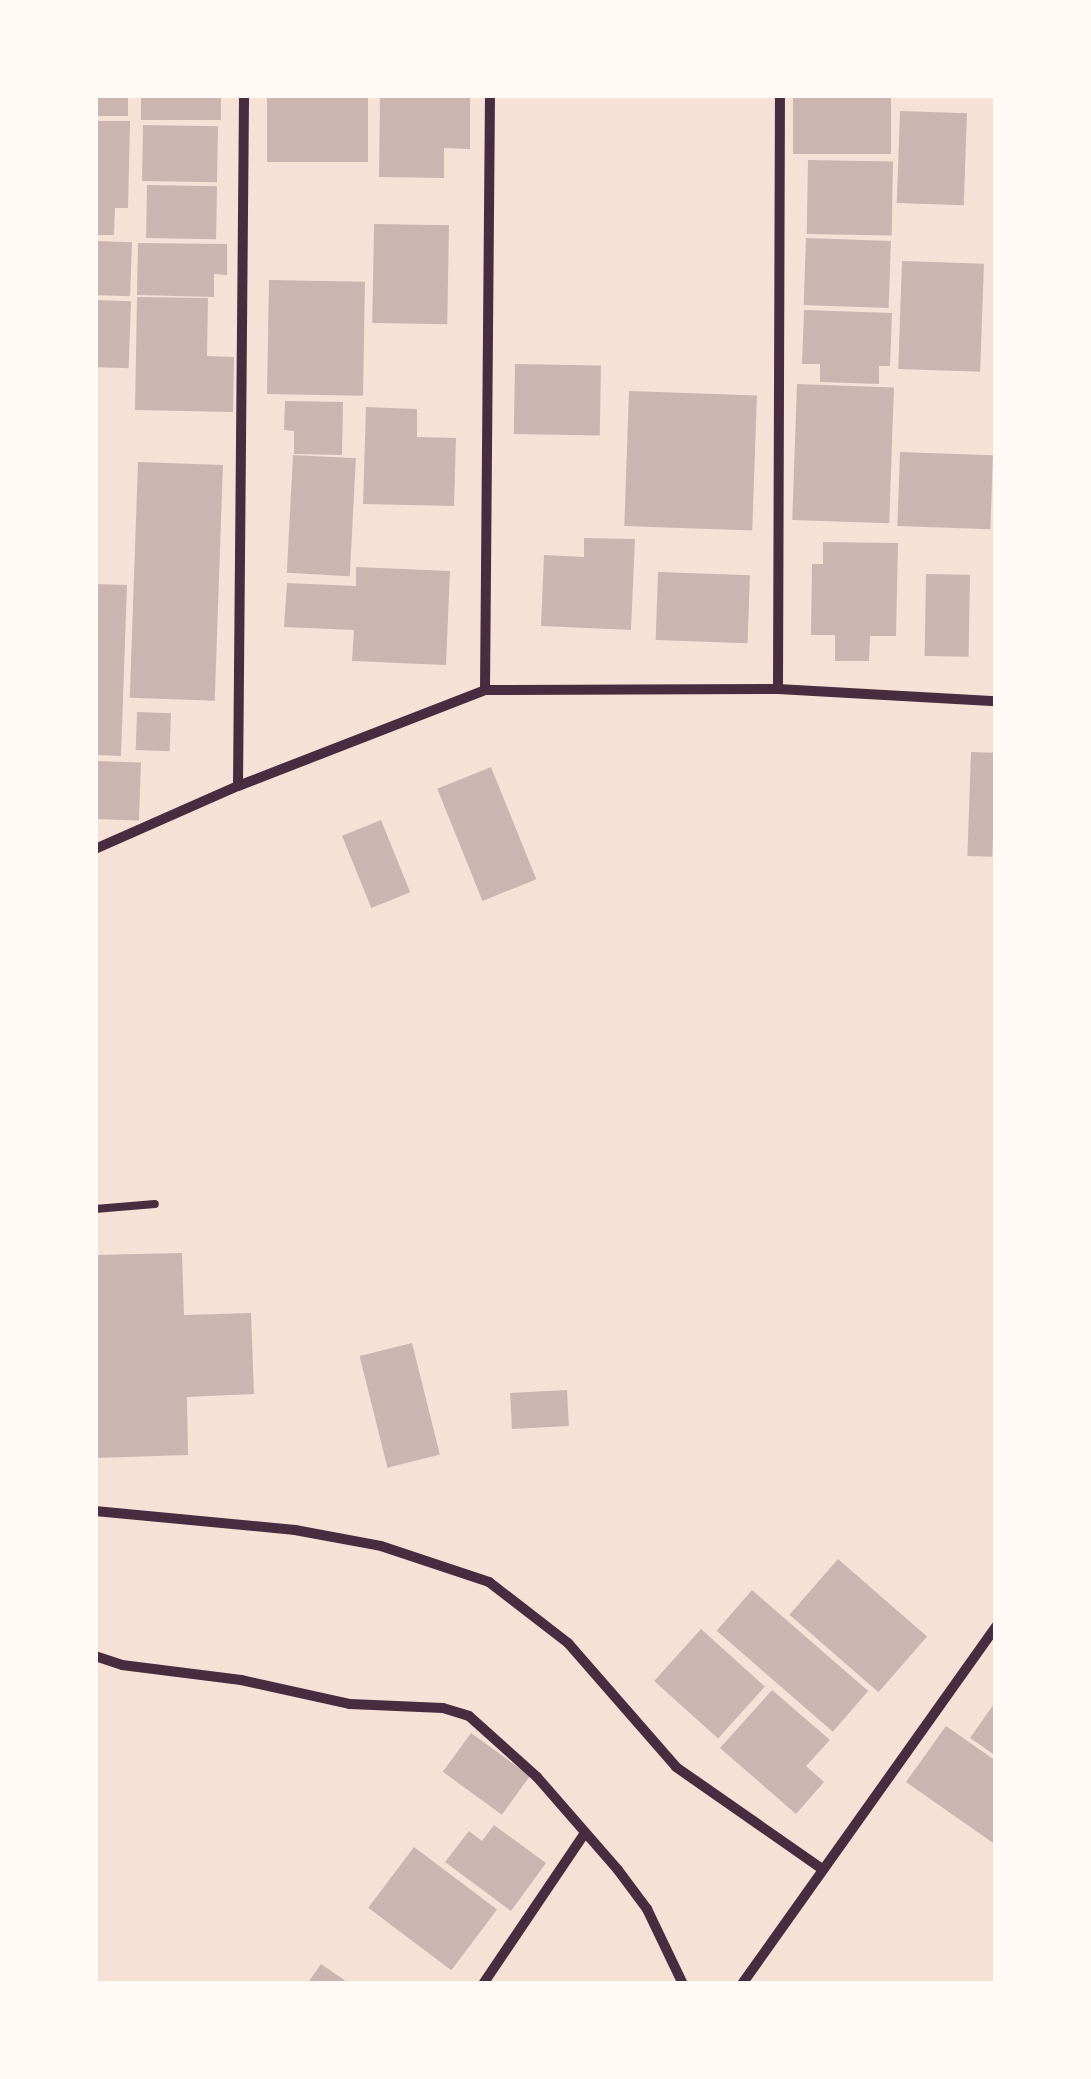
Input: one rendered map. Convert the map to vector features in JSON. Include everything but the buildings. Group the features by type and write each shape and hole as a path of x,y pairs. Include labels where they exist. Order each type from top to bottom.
{"street":[{"path":"238,786 244,95"},
{"path":"485,690 490,95"},
{"path":"778,689 780,95"},
{"path":"95,849 238,786 485,690 778,689 996,702"},
{"path":"95,1510 295,1530 381,1546 489,1582 568,1643 676,1767 822,1869"},
{"path":"744,1980 996,1626"},
{"path":"95,1656 122,1665 241,1680 350,1704 443,1708 469,1716 537,1776 647,1909 683,1984"},
{"path":"483,1984 584,1834"}],"lane":[{"path":"95,1209 156,1204"}]}
